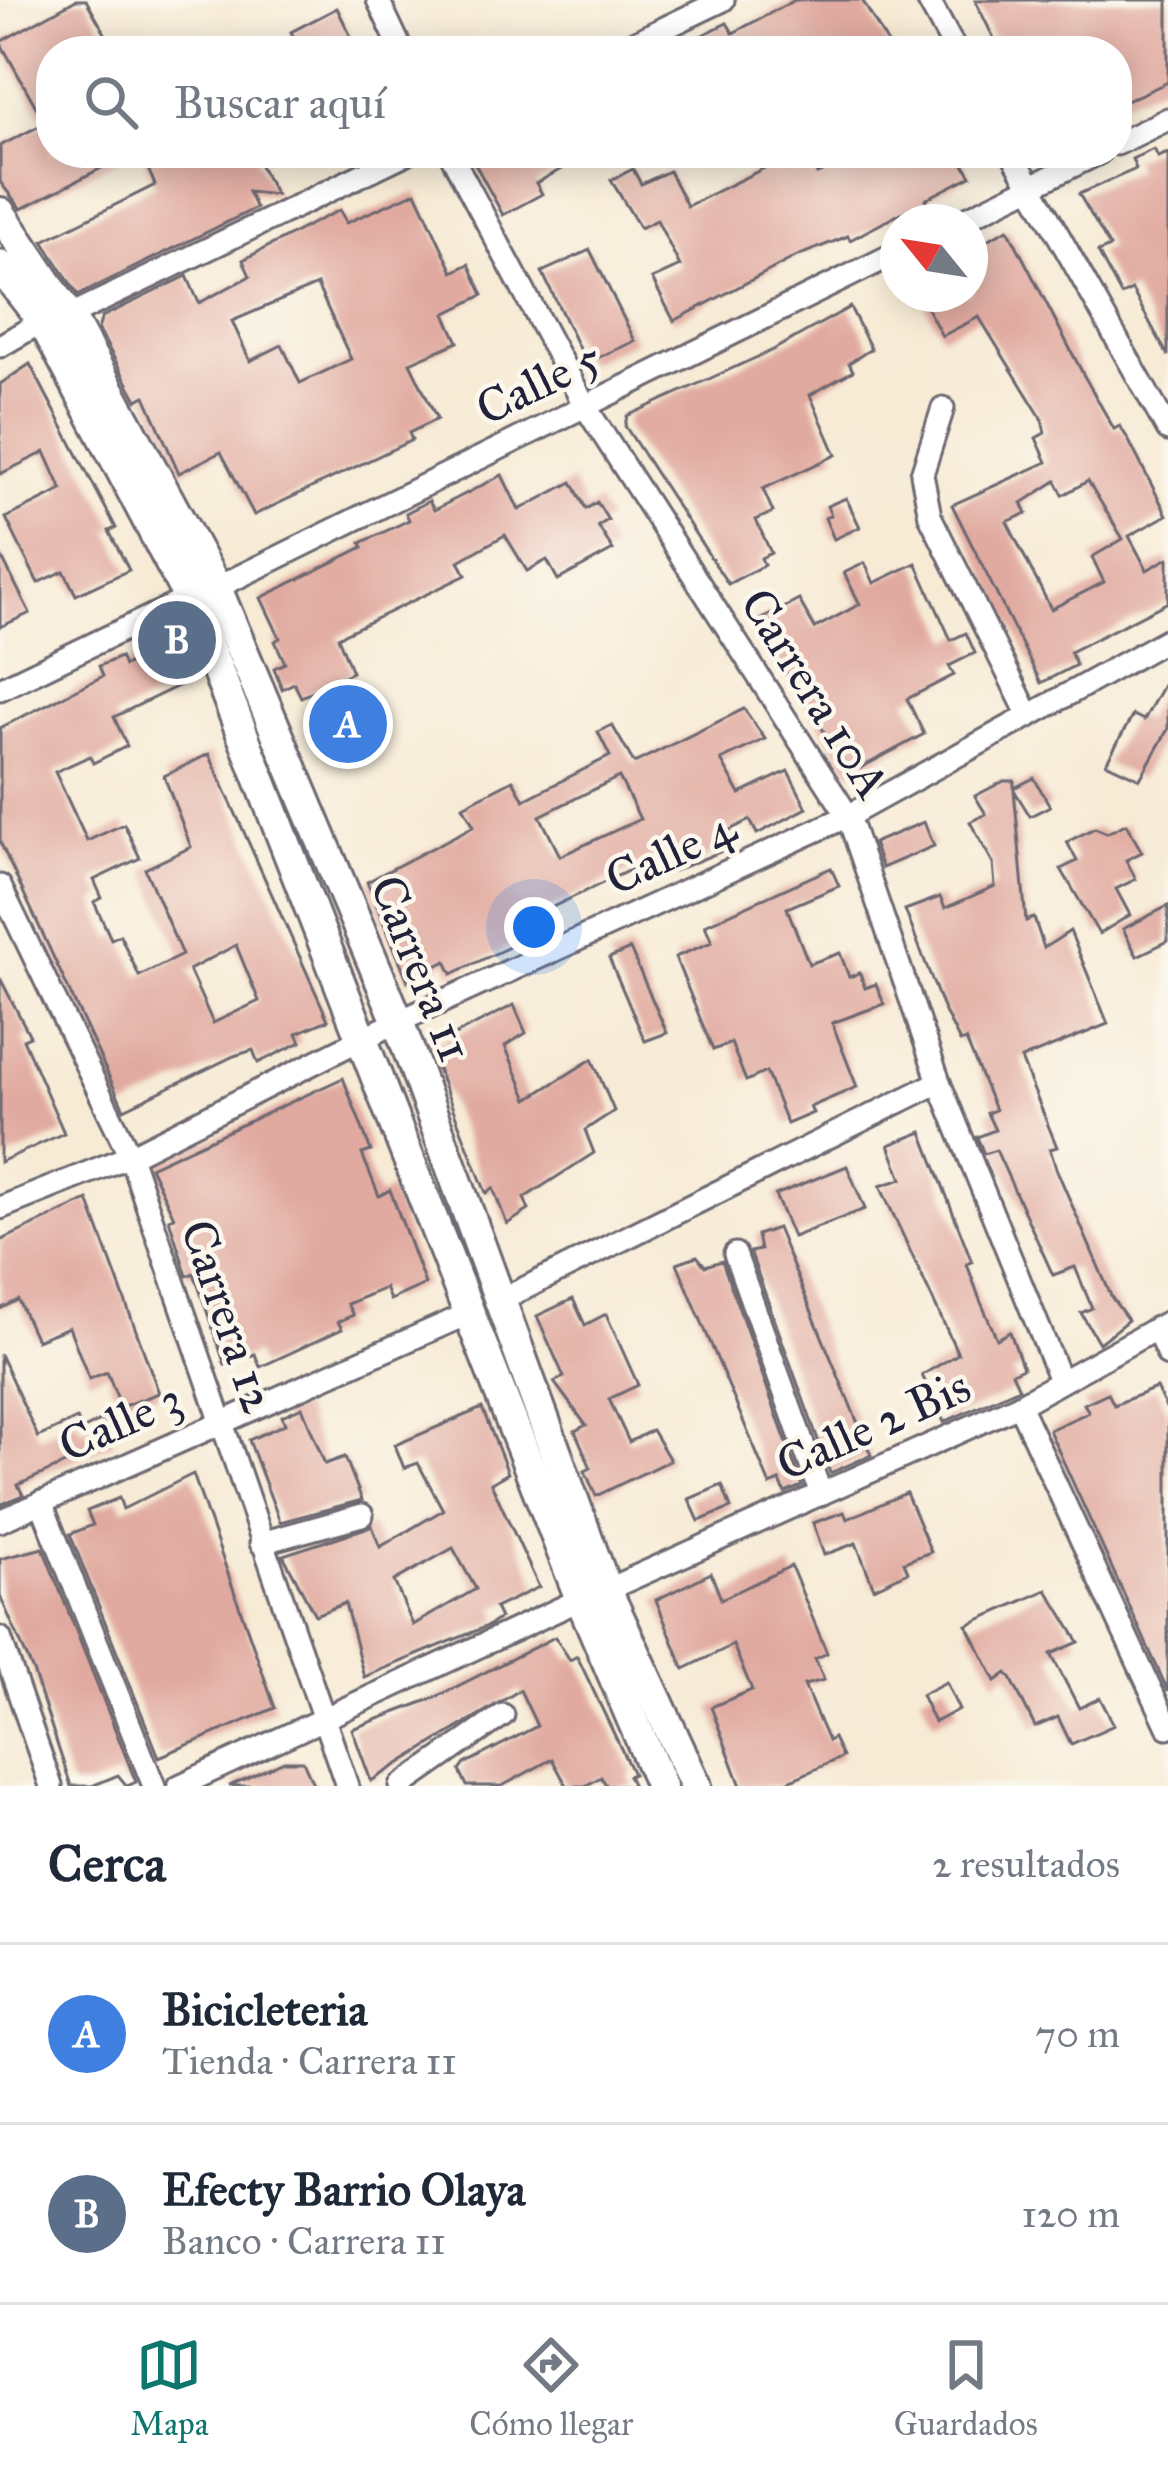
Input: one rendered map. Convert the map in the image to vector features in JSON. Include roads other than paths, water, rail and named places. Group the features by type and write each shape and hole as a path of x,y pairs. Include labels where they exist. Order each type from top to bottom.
{"main road":[{"name":"Carrera 11","path":"0,213 203,593 399,1024 484,1307"},
{"name":"Carrera 11","path":"0,266 56,319"},
{"name":"Carrera 11","path":"203,593 365,1037 484,1307 661,1786"},
{"name":"Carrera 11","path":"593,1594 696,1786"}],"street":[{"path":"379,0 395,36"},
{"path":"648,36 723,0"},
{"path":"928,0 948,36"},
{"path":"1132,137 1168,119"},
{"path":"0,346 375,168"},
{"name":"Carrera 10A","path":"458,168 585,406 848,816 939,1082 1060,1380"},
{"path":"1020,168 1168,430"},
{"path":"988,208 1069,168"},
{"name":"Calle 5","path":"0,689 880,261"},
{"path":"943,408 922,474 930,517 1029,716"},
{"name":"Calle 4","path":"0,1208 130,1156 365,1037 848,816 1168,639"},
{"name":"Carrera 12","path":"0,886 130,1156 347,1786"},
{"name":"Calle 3","path":"0,1521 484,1307 939,1082"},
{"path":"735,1254 821,1493"},
{"path":"1162,1325 1168,1355"},
{"name":"Calle 2 Bis","path":"179,1786 593,1594 1019,1405 1162,1325"},
{"path":"1019,1405 1168,1726"},
{"path":"41,1502 154,1786"},
{"path":"261,1543 362,1516"},
{"path":"0,1638 51,1786"},
{"path":"401,1786 503,1715"}],"place":[{"name":"Efecty Barrio Olaya","path":"177,640"},
{"name":"Bicicleteria","path":"348,724"}]}
